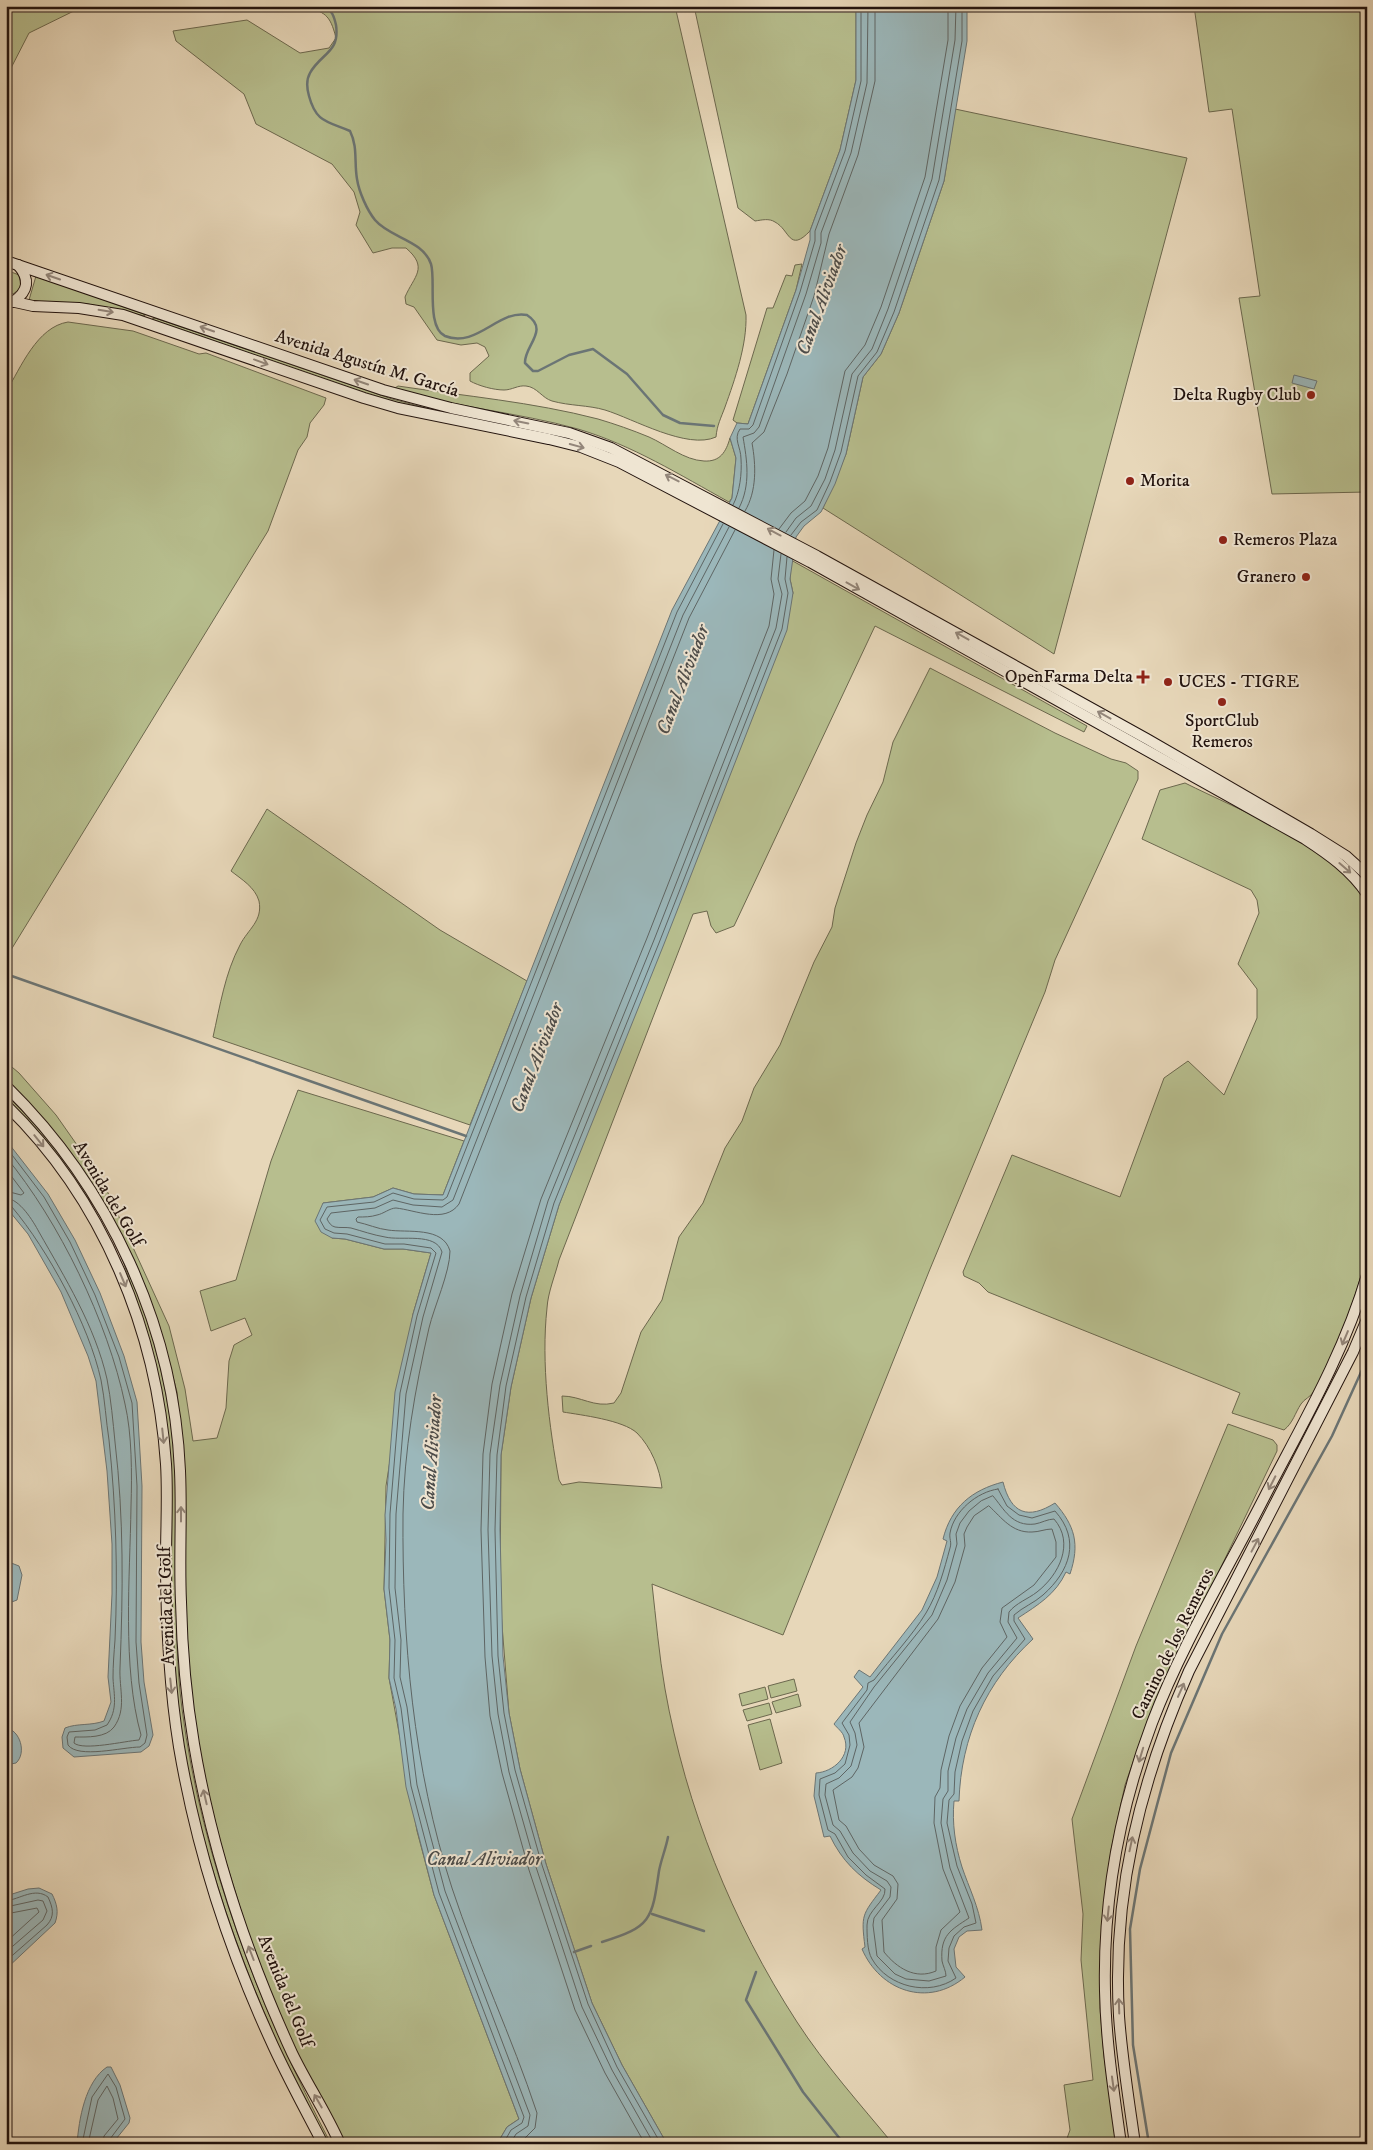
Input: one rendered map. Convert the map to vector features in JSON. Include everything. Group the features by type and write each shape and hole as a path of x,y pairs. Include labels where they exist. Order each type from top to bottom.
{"main road":[{"name":"Avenida Agustín M. García","path":"6,261 399,395 544,427 594,441 626,455 713,505"},
{"path":"10,301 23,294 27,286 26,278 18,265"},
{"name":"Avenida Agustín M. García","path":"10,301 33,306 79,308 123,315 381,403 581,447 619,462 713,505"},
{"path":"713,505 1147,739 1311,834 1346,856 1367,875"},
{"path":"814,559 1304,839 1331,856 1353,876 1367,894"},
{"name":"Avenida del Golf","path":"6,1086 36,1116 76,1166 126,1255 156,1330 169,1379 178,1434 182,1643 190,1718 204,1794 232,1902 266,1994 294,2056 340,2144"},
{"name":"Avenida del Golf","path":"6,1105 42,1144 74,1187 117,1265 144,1336 155,1380 163,1435 167,1493 169,1658 176,1727 190,1801 217,1899 251,1996 270,2040 323,2144"},
{"name":"Camino de los Remeros","path":"1121,2144 1110,2061 1105,1964 1113,1872 1131,1789 1153,1721 1178,1665 1341,1347 1367,1275"},
{"name":"Camino de los Remeros","path":"1135,2144 1121,2040 1118,1964 1126,1874 1144,1793 1165,1725 1190,1671 1353,1352 1367,1319"}],"green space":[{"path":"6,6 84,6 29,33 10,70 6,68"},
{"path":"302,6 675,6 746,315 745,338 740,362 718,425 716,437 704,440 690,440 676,437 605,410 552,401 530,387 523,386 500,390 470,381 470,373 489,356 485,347 477,343 461,345 437,340 414,307 406,304 405,297 418,272 417,261 413,255 406,248 392,248 373,253 356,225 360,212 354,192 332,164 256,124 244,94 176,41 173,31 247,20 300,53 329,48 336,38 329,19 321,12"},
{"path":"694,6 856,6 856,80 840,150 810,231 798,240 790,238 773,221 755,221 738,208"},
{"path":"1194,6 1367,6 1367,492 1272,494 1239,298 1260,296 1232,109 1209,112"},
{"name":"Delta Rugby Club","path":"955,109 1187,158 1054,654 823,508 846,454 863,377 881,354 899,313 944,181"},
{"path":"802,264 796,290 748,424 737,423 733,420 767,308 773,308 786,275 792,276 795,265"},
{"path":"6,270 19,275 21,288 13,294 6,293"},
{"path":"36,276 144,314 145,316 88,304 29,300"},
{"path":"155,318 392,399 464,418 391,402 152,319"},
{"path":"68,322 133,331 199,354 206,353 326,398 324,405 310,423 307,437 298,450 268,531 6,958 6,392 24,360 39,340 57,325"},
{"path":"398,386 524,404 598,419 649,437 683,455 697,460 710,461 718,458 724,452 730,438 736,458 732,498 729,502 637,452 578,429 417,395 395,388"},
{"path":"791,560 1087,726 1084,732 875,626 734,926 716,933 711,926 707,911 693,914 559,1260 548,1302 545,1350 549,1416 559,1480 562,1485 579,1482 662,1488 654,1459 647,1445 637,1433 631,1428 612,1421 563,1412 562,1396 607,1404 614,1403 621,1393 641,1332 662,1300 679,1237 703,1203 725,1148 742,1121 754,1088 780,1045 814,962 832,927 835,908 856,843 883,782 893,742 930,668 1055,733 1111,759 1126,763 1138,771 1138,779 1055,960 1045,992 930,1269 783,1635 652,1584 665,1689 685,1777 714,1862 732,1904 774,1984 797,2022 831,2069 893,2144 667,2144 622,2065 592,2003 546,1864 520,1769 509,1713 500,1600 501,1455 511,1387 531,1298 559,1205 793,593 790,579"},
{"path":"1185,783 1258,818 1310,847 1333,864 1352,882 1367,901 1367,1256 1351,1308 1331,1359 1313,1393 1302,1402 1292,1421 1284,1430 1232,1413 1240,1393 988,1292 979,1283 964,1276 963,1272 1012,1155 1120,1197 1164,1078 1188,1061 1224,1095 1257,1018 1257,989 1238,964 1259,913 1257,900 1251,890 1142,839 1160,790"},
{"path":"267,809 440,930 527,981 470,1125 213,1037 230,967 243,939 257,919 260,908 259,901 254,892 231,871"},
{"path":"6,1062 19,1073 56,1115 103,1182 169,1326 185,1389 193,1441 217,1438 226,1408 229,1361 234,1345 252,1335 245,1318 211,1331 200,1291 236,1280 271,1161 298,1090 464,1141 443,1195 414,1194 393,1188 373,1197 323,1203 332,1238 345,1239 384,1249 403,1249 431,1253 413,1314 386,1486 384,1589 390,1640 389,1678 417,1831 434,1895 519,2119 507,2127 497,2144 343,2144 283,2025 252,1946 223,1852 203,1774 186,1639 184,1466 177,1392 163,1339 141,1278 84,1172 31,1105 6,1080"},
{"path":"6,1095 41,1132 72,1172 101,1218 72,1177 6,1102"},
{"path":"101,1218 114,1241 118,1251"},
{"path":"118,1251 142,1307 157,1356 168,1405 176,1487 176,1614 179,1677 191,1766 204,1822 219,1878 237,1933 258,1987 305,2093 331,2144 326,2144 300,2093 254,1988 216,1880 200,1824 188,1769 174,1680 169,1450 132,1290"},
{"path":"1228,1424 1273,1440 1277,1445 1277,1451 1150,1714 1125,1785 1111,1850 1101,1939 1100,2008 1104,2056 1117,2144 1065,2144 1070,2130 1064,2085 1093,2080 1081,1960 1083,1914 1072,1819 1136,1646"},
{"path":"794,1679 797,1691 771,1698 768,1686"},
{"path":"765,1687 768,1699 742,1706 739,1694"},
{"path":"798,1694 801,1706 776,1713 772,1702"},
{"path":"769,1703 772,1714 747,1721 743,1710"},
{"path":"770,1719 782,1763 760,1770 748,1725"}],"water":[{"name":"Canal Aliviador","path":"856,6 967,6 967,41 944,181 899,313 881,354 863,377 846,454 835,484 821,512 804,526 796,537 790,579 793,593 787,630 559,1205 531,1298 511,1387 501,1455 500,1530 503,1656 509,1713 520,1769 546,1864 592,2003 622,2065 667,2144 497,2144 507,2127 519,2119 434,1895 406,1787 396,1709 389,1678 390,1640 384,1589 385,1515 395,1392 413,1314 431,1253 403,1249 384,1249 345,1239 332,1238 321,1232 315,1221 323,1203 373,1197 393,1188 414,1194 443,1195 672,610 732,498 736,458 730,438 737,423 748,424 796,290 810,240 810,231 840,150 856,80"},
{"path":"1294,375 1317,381 1314,389 1292,383"},
{"path":"6,1140 48,1194 75,1240 100,1293 124,1356 137,1402 142,1486 141,1642 144,1682 153,1735 149,1746 141,1752 74,1757 63,1748 62,1737 65,1728 104,1721 111,1702 108,1677 112,1594 112,1544 107,1471 96,1381 88,1356 61,1292 28,1234 6,1207"},
{"path":"1003,1482 1006,1493 1011,1501 1022,1511 1037,1511 1055,1503 1062,1511 1071,1528 1074,1536 1075,1553 1070,1574 1066,1572 1052,1593 1018,1618 1033,1639 1016,1656 989,1692 971,1733 961,1777 959,1801 954,1801 953,1809 956,1842 960,1859 976,1905 982,1930 967,1931 959,1937 954,1949 956,1967 965,1977 951,1986 936,1992 921,1993 906,1990 880,1975 870,1964 862,1949 865,1947 864,1916 881,1890 851,1867 830,1836 824,1837 814,1796 816,1773 829,1770 843,1756 846,1744 841,1732 834,1724 863,1687 854,1677 859,1670 870,1677 922,1610 937,1577 947,1541 943,1539 951,1518 957,1509 973,1495 992,1485"},
{"path":"6,1561 19,1566 22,1575 17,1600 9,1603 6,1602"},
{"path":"6,1728 18,1737 21,1754 16,1763 6,1765"},
{"path":"39,1888 52,1894 54,1898 57,1912 55,1923 6,1969 6,1896 28,1889"},
{"path":"107,2067 111,2067 120,2085 130,2118 129,2123 112,2144 77,2144 79,2124 88,2091 99,2074"}],"waterway":[{"path":"325,6 333,16 336,25 335,42 329,52 314,66 309,76 307,87 312,105 323,120 350,131 354,143 358,184 366,206 375,220 389,231 414,244 427,256 431,264 434,313 439,331 445,336 456,339 477,333 507,318 527,315 536,326 536,332 528,350 525,363 533,371 538,371 569,355 593,349 627,374 663,415 680,423 714,426"},
{"path":"6,974 466,1136"},
{"path":"1149,2144 1133,2045 1130,1929 1140,1869 1171,1753 1222,1634 1332,1436 1367,1359"},
{"path":"602,1942 631,1931 640,1926 646,1919 654,1901 668,1837"},
{"path":"652,1914 704,1931"},
{"path":"574,1952 591,1946"},
{"path":"756,1972 746,2000 803,2092 844,2144"}],"place":[{"name":"Delta Rugby Club","path":"1311,395"},
{"name":"Morita","path":"1130,481"},
{"name":"Remeros Plaza","path":"1223,540"},
{"name":"Granero","path":"1306,577"},
{"name":"OpenFarma Delta","path":"1143,677"},
{"name":"UCES - TIGRE","path":"1168,682"},
{"name":"SportClub Remeros","path":"1222,702"}]}
